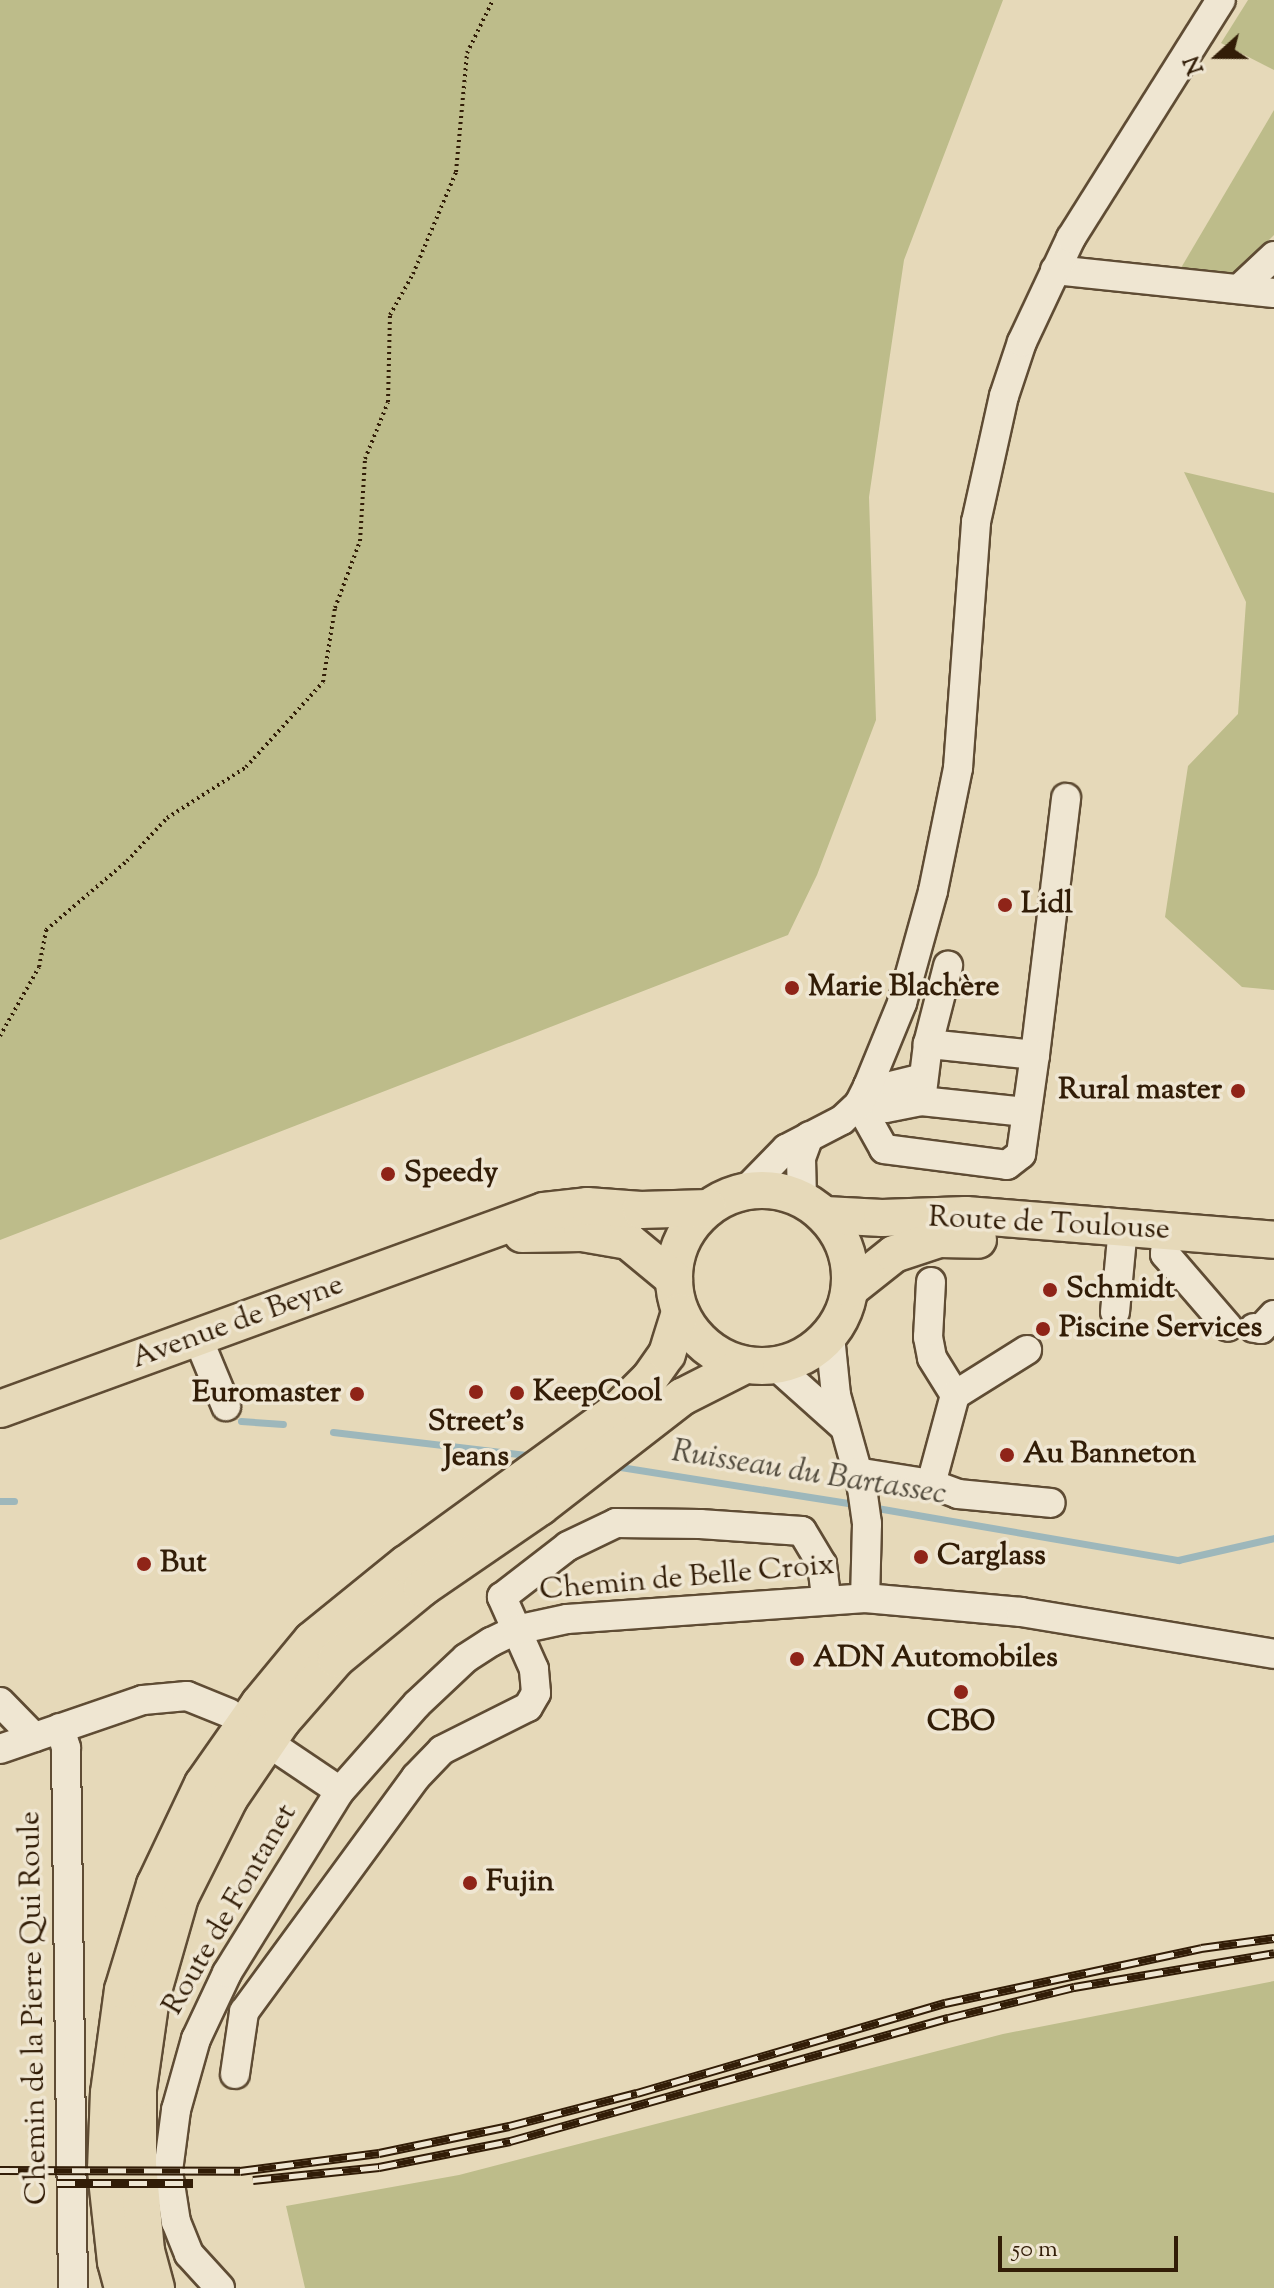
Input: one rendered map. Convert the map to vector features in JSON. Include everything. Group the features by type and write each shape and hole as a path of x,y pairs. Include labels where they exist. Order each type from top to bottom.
{"main road":[{"path":"156,2288 146,2251 138,2164 138,2089 151,1998 180,1897 229,1799 282,1721 336,1659 527,1498 627,1422 760,1366 796,1361 830,1336 844,1314 850,1289 850,1262 841,1237 813,1207 764,1189 745,1191 708,1208 689,1227 677,1252 677,1296 667,1354 650,1378 627,1422"},
{"name":"Avenue de Beyne","path":"0,1409 544,1211 587,1206 641,1210 708,1208"},
{"name":"Route de Toulouse","path":"813,1207 882,1218 966,1215 1166,1242 1274,1263"},
{"name":"Avenue de Beyne","path":"476,1238 582,1233 628,1241 677,1296"},
{"name":"Route de Toulouse","path":"850,1289 894,1254 939,1239 1023,1241 1122,1238"},
{"name":"Route de Toulouse","path":"1166,1242 1274,1240"},
{"path":"677,1296 695,1337 718,1355 760,1366"},
{"path":"123,2288 116,2262 106,2170 109,2093 123,1990 155,1885 203,1784 259,1704 312,1640 406,1564 527,1498"}],"street":[{"path":"745,1191 786,1149 842,1120 864,1095 902,1003 933,891 958,768 976,522 989,459 1022,342 1055,270 1221,0"},
{"path":"1239,289 1274,256"},
{"path":"1055,270 1274,293"},
{"path":"864,1095 884,1149 1007,1165 1021,1154 1066,798"},
{"path":"922,1090 928,1044 948,966"},
{"path":"928,1044 1035,1055"},
{"path":"864,1095 882,1088 922,1090 1025,1112"},
{"path":"809,1136 801,1158 813,1207"},
{"path":"1115,1312 1122,1238"},
{"path":"1166,1242 1252,1323"},
{"path":"931,1282 928,1337 932,1358 955,1395"},
{"path":"197,1336 226,1406"},
{"name":"Chemin de Belle Croix","path":"830,1336 843,1427 859,1480 867,1524 865,1598"},
{"path":"931,1484 955,1395 1027,1350"},
{"path":"760,1366 843,1427"},
{"path":"859,1480 931,1484 958,1494 1051,1503"},
{"path":"235,2074 244,2012 416,1777 442,1750 528,1707 536,1693 534,1669 502,1597 568,1546 616,1523 700,1524 802,1531 822,1564 826,1599"},
{"name":"Chemin de Belle Croix","path":"340,1791 417,1704 466,1658 516,1630 567,1619 865,1598 1021,1612 1274,1654"},
{"path":"0,1749 143,1700 187,1696 229,1713"},
{"path":"0,1702 47,1732"},
{"name":"Chemin de la Pierre Qui Roule","path":"47,1732 66,1748 73,2288"},
{"path":"279,1750 340,1791"},
{"name":"Route de Fontanet","path":"220,2288 189,2254 176,2222 168,2171 176,2110 196,2039 227,1973 340,1791"}],"path":[{"path":"0,1036 39,967 46,930 127,861 167,818 246,767 323,682 335,608 360,541 365,459 388,402 390,315 413,274 456,172 467,53 493,0"}],"shaded area":[{"path":"0,0 1003,0 904,260 869,497 876,720 817,875 788,935 0,1240"},
{"path":"1248,0 1274,0 1274,70 1221,43"},
{"path":"1274,110 1274,235 1227,281 1178,273"},
{"path":"1184,472 1274,493 1274,990 1242,987 1165,917 1188,766 1238,714 1246,602"},
{"path":"1274,1981 1274,2288 305,2288 286,2206 459,2175 1003,2034"}],"waterway":[{"name":"Ruisseau du Bartassec","path":"241,1421 283,1424"},
{"name":"Ruisseau du Bartassec","path":"333,1432 535,1456"},
{"name":"Ruisseau du Bartassec","path":"614,1466 859,1505"},
{"name":"Ruisseau du Bartassec","path":"0,1501 14,1501"},
{"name":"Ruisseau du Bartassec","path":"871,1507 1178,1560 1274,1538"}],"railway":[{"path":"0,2170 240,2171 379,2153 509,2126 637,2093 945,2003 1201,1948 1274,1938"},
{"path":"253,2180 379,2167 510,2141 948,2018 1074,1987 1274,1953"},
{"path":"57,2183 193,2183"}],"place":[{"name":"Lidl","path":"1005,905"},
{"name":"Marie Blachère","path":"792,988"},
{"name":"Rural master","path":"1238,1091"},
{"name":"Speedy","path":"388,1174"},
{"name":"Schmidt","path":"1050,1290"},
{"name":"Piscine Services","path":"1043,1329"},
{"name":"Street's Jeans","path":"476,1392"},
{"name":"KeepCool","path":"517,1393"},
{"name":"Euromaster","path":"357,1394"},
{"name":"Au Banneton","path":"1007,1455"},
{"name":"Carglass","path":"921,1557"},
{"name":"But","path":"144,1564"},
{"name":"ADN Automobiles","path":"797,1659"},
{"name":"CBO","path":"961,1692"},
{"name":"Fujin","path":"470,1883"}]}
